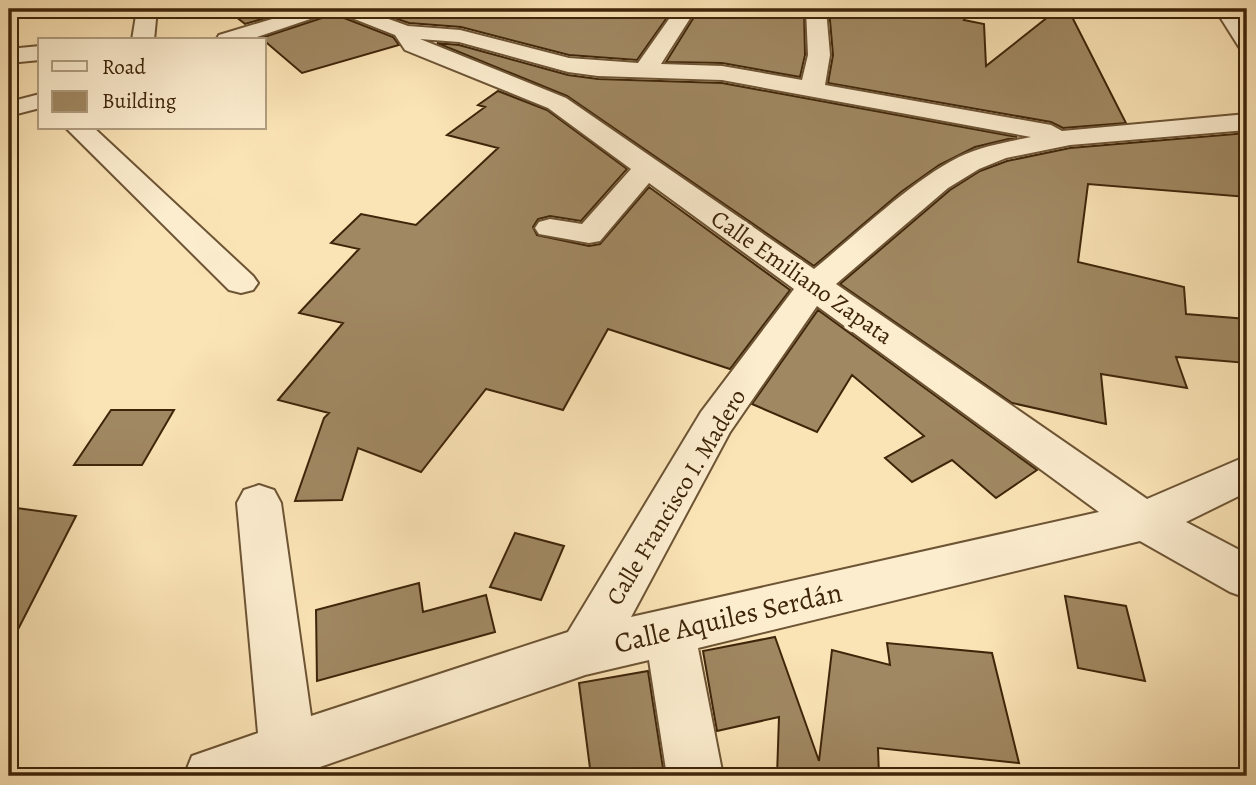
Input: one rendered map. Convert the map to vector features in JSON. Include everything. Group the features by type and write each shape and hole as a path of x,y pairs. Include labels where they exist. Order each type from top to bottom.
{"street":[{"path":"143,38 147,9"},
{"path":"233,38 325,9"},
{"name":"Calle Emiliano Zapata","path":"343,9 402,31 413,45 557,103 1144,521 1247,577"},
{"path":"646,69 686,9"},
{"path":"813,90 819,55 816,9"},
{"path":"1225,9 1247,43"},
{"name":"Calle Francisco I. Madero","path":"402,31 460,36 568,65 597,69 722,73 1070,136"},
{"path":"9,56 38,53"},
{"path":"9,109 38,102"},
{"name":"Calle Francisco I. Madero","path":"585,650 715,423 814,286 938,182 969,163 999,152 1070,136 1247,122"},
{"path":"81,130 241,283"},
{"path":"550,228 589,233 647,167"},
{"name":"Calle Aquiles Serdán","path":"212,776 585,650 670,633 1144,521 1247,473"},
{"path":"259,503 288,751"},
{"path":"670,633 695,776"}],"building":[{"path":"226,9 297,9 245,24"},
{"path":"368,9 673,9 637,60 569,55 461,27 409,23"},
{"path":"699,9 804,9 805,55 800,77 722,63 666,62"},
{"path":"829,9 971,9 964,20 984,24 986,66 1058,9 1068,9 1126,123 1063,128 1051,122 828,83 833,55"},
{"path":"334,14 393,37 399,45 302,73 266,42 266,38 261,38"},
{"path":"437,43 459,45 568,75 598,79 722,83 1017,137 975,147 939,165 901,192 814,266 567,96"},
{"path":"498,91 547,110 627,169 581,221 550,216 538,219 533,227 537,235 589,246 600,244 649,187 790,290 730,369 608,329 563,410 486,389 421,472 358,448 342,500 295,501 324,418 329,413 278,400 343,323 299,313 359,249 331,243 361,214 416,225 498,148 447,135 485,107 478,105"},
{"path":"1247,133 1247,197 1088,184 1078,262 1184,287 1186,314 1247,319 1247,363 1176,357 1187,388 1101,374 1106,424 1012,403 840,284 950,190 980,171 1007,161 1070,148"},
{"path":"818,310 1037,470 996,498 952,460 912,482 885,458 924,436 852,375 817,432 752,404"},
{"path":"111,410 174,410 142,465 74,465"},
{"path":"9,507 76,516 9,647"},
{"path":"515,533 564,546 541,600 490,587"},
{"path":"419,583 423,612 486,595 495,632 317,681 316,610"},
{"path":"1065,596 1126,606 1145,681 1078,668"},
{"path":"775,637 819,761 832,650 890,665 887,643 992,653 1019,763 878,748 879,776 777,776 779,717 717,731 703,651"},
{"path":"648,671 663,768 621,776 591,776 579,683"}]}
